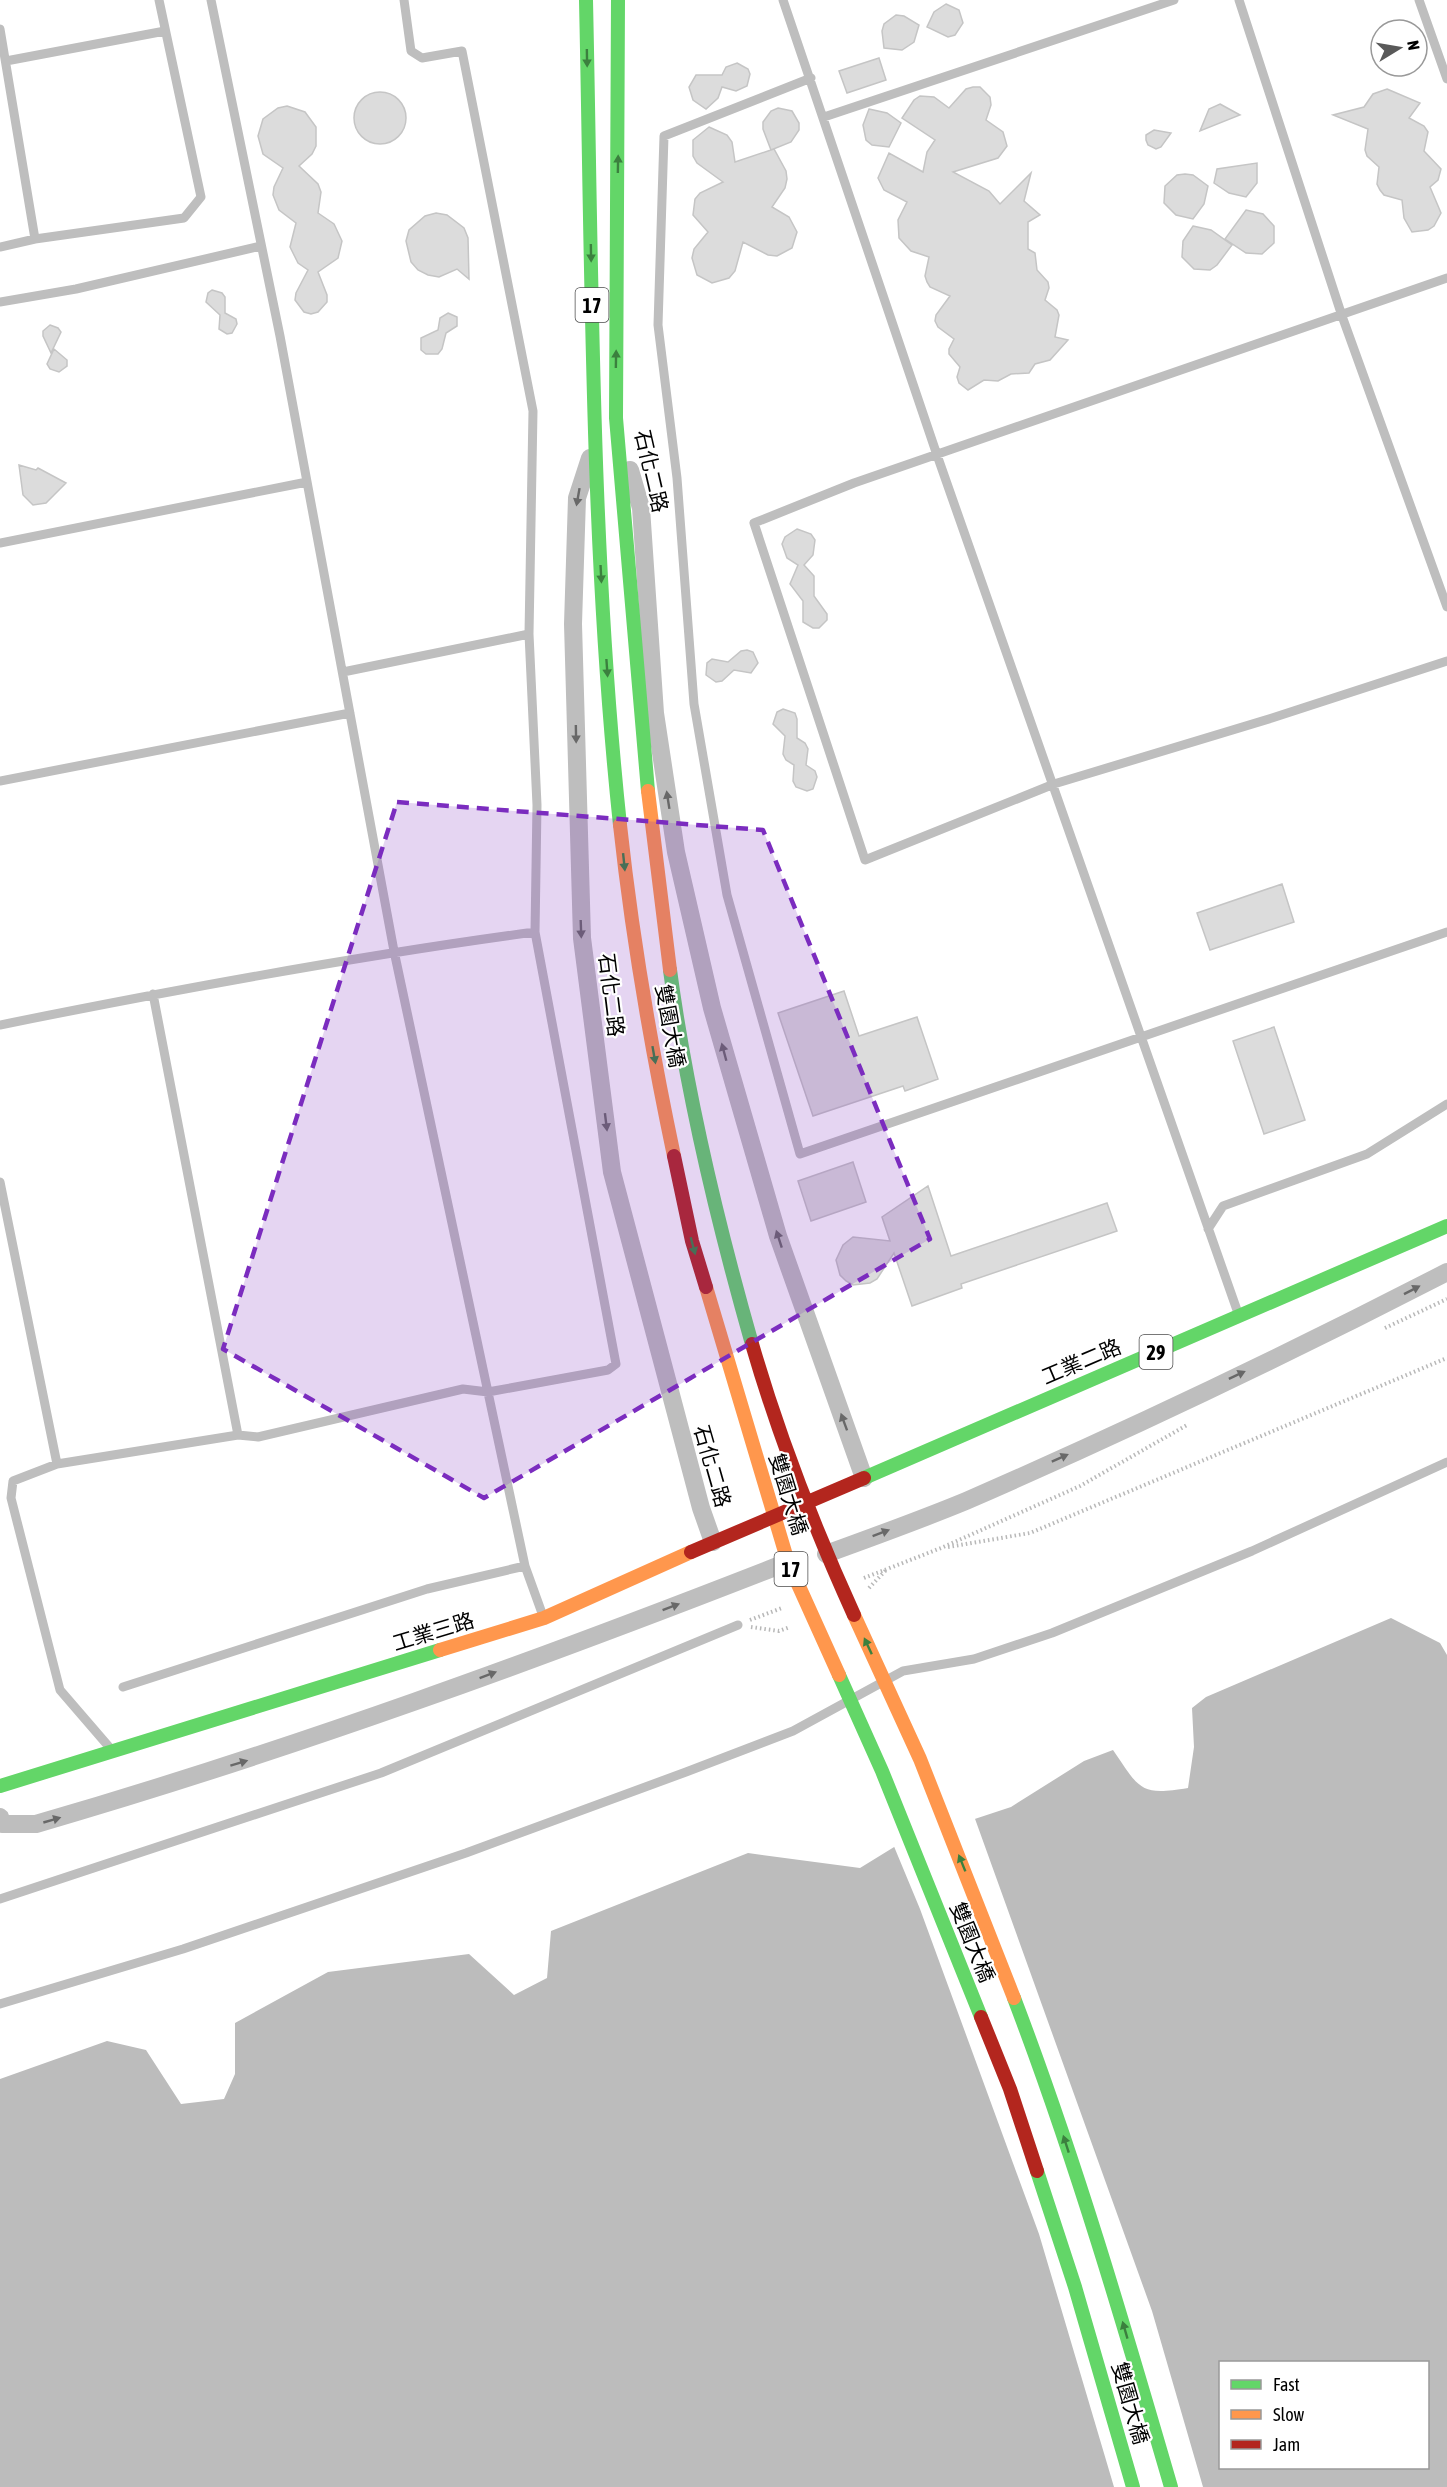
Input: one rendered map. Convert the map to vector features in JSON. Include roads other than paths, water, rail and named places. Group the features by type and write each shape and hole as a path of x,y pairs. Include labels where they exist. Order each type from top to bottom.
{"main road":[{"name":"石化二路","path":"586,0 595,442 602,609"},
{"name":"石化二路","path":"618,0 616,418 632,627"},
{"name":"雙園大橋","path":"602,609 612,750 628,898 659,1083 692,1241 788,1562 882,1772 1010,2089 1075,2287 1133,2487"},
{"name":"雙園大橋","path":"632,627 651,827 678,1032 721,1236 768,1398 826,1554 920,1759 1050,2093 1110,2279 1171,2487"},
{"name":"工業二路","path":"864,1478 1447,1226"},
{"name":"工業三路","path":"0,1786 544,1618 713,1542 864,1478"}],"street":[{"name":"石化二路","path":"616,418 641,508 655,713 676,852 712,1008 778,1236 864,1478"},
{"name":"石化二路","path":"595,442 577,498 574,590 582,938 612,1172 698,1497 713,1542"},
{"path":"826,1554 965,1501 1353,1320 1447,1272"},
{"path":"0,1817 2,1824 36,1824 264,1755 434,1696 788,1562"}],"lane":[{"path":"0,247 35,239 184,218 201,197 159,0"},
{"path":"211,0 307,482 394,951 525,1566 544,1618"},
{"path":"113,1751 60,1690 11,1498 13,1481 57,1464 238,1436 258,1437 463,1389 488,1392 608,1370 616,1364 535,932 537,805 529,634 532,411 462,51 422,58 411,51 404,0"},
{"path":"783,0 937,454 1239,1316"},
{"path":"824,117 1174,0"},
{"path":"1239,0 1342,316 1447,607"},
{"path":"1419,0 1447,79"},
{"path":"0,29 35,239"},
{"path":"6,61 165,31"},
{"path":"811,78 664,136 658,325 677,478 694,704 725,884 800,1154 1141,1035 1447,932"},
{"path":"0,302 76,289 261,246"},
{"path":"1447,278 854,483 754,523 865,860 1054,784 1272,718 1447,661"},
{"path":"0,543 307,482"},
{"path":"343,672 529,634"},
{"path":"0,781 350,713"},
{"path":"0,1025 153,994 394,951 535,932"},
{"path":"153,994 238,1436"},
{"path":"1208,1228 1223,1206 1367,1154 1447,1104"},
{"path":"0,1182 57,1464"},
{"path":"0,2004 183,1949 466,1853 686,1772 793,1731 903,1671 974,1659 1052,1633 1252,1551 1447,1462"},
{"path":"123,1688 427,1589 525,1566"},
{"path":"0,1899 381,1773 738,1625"}]}
